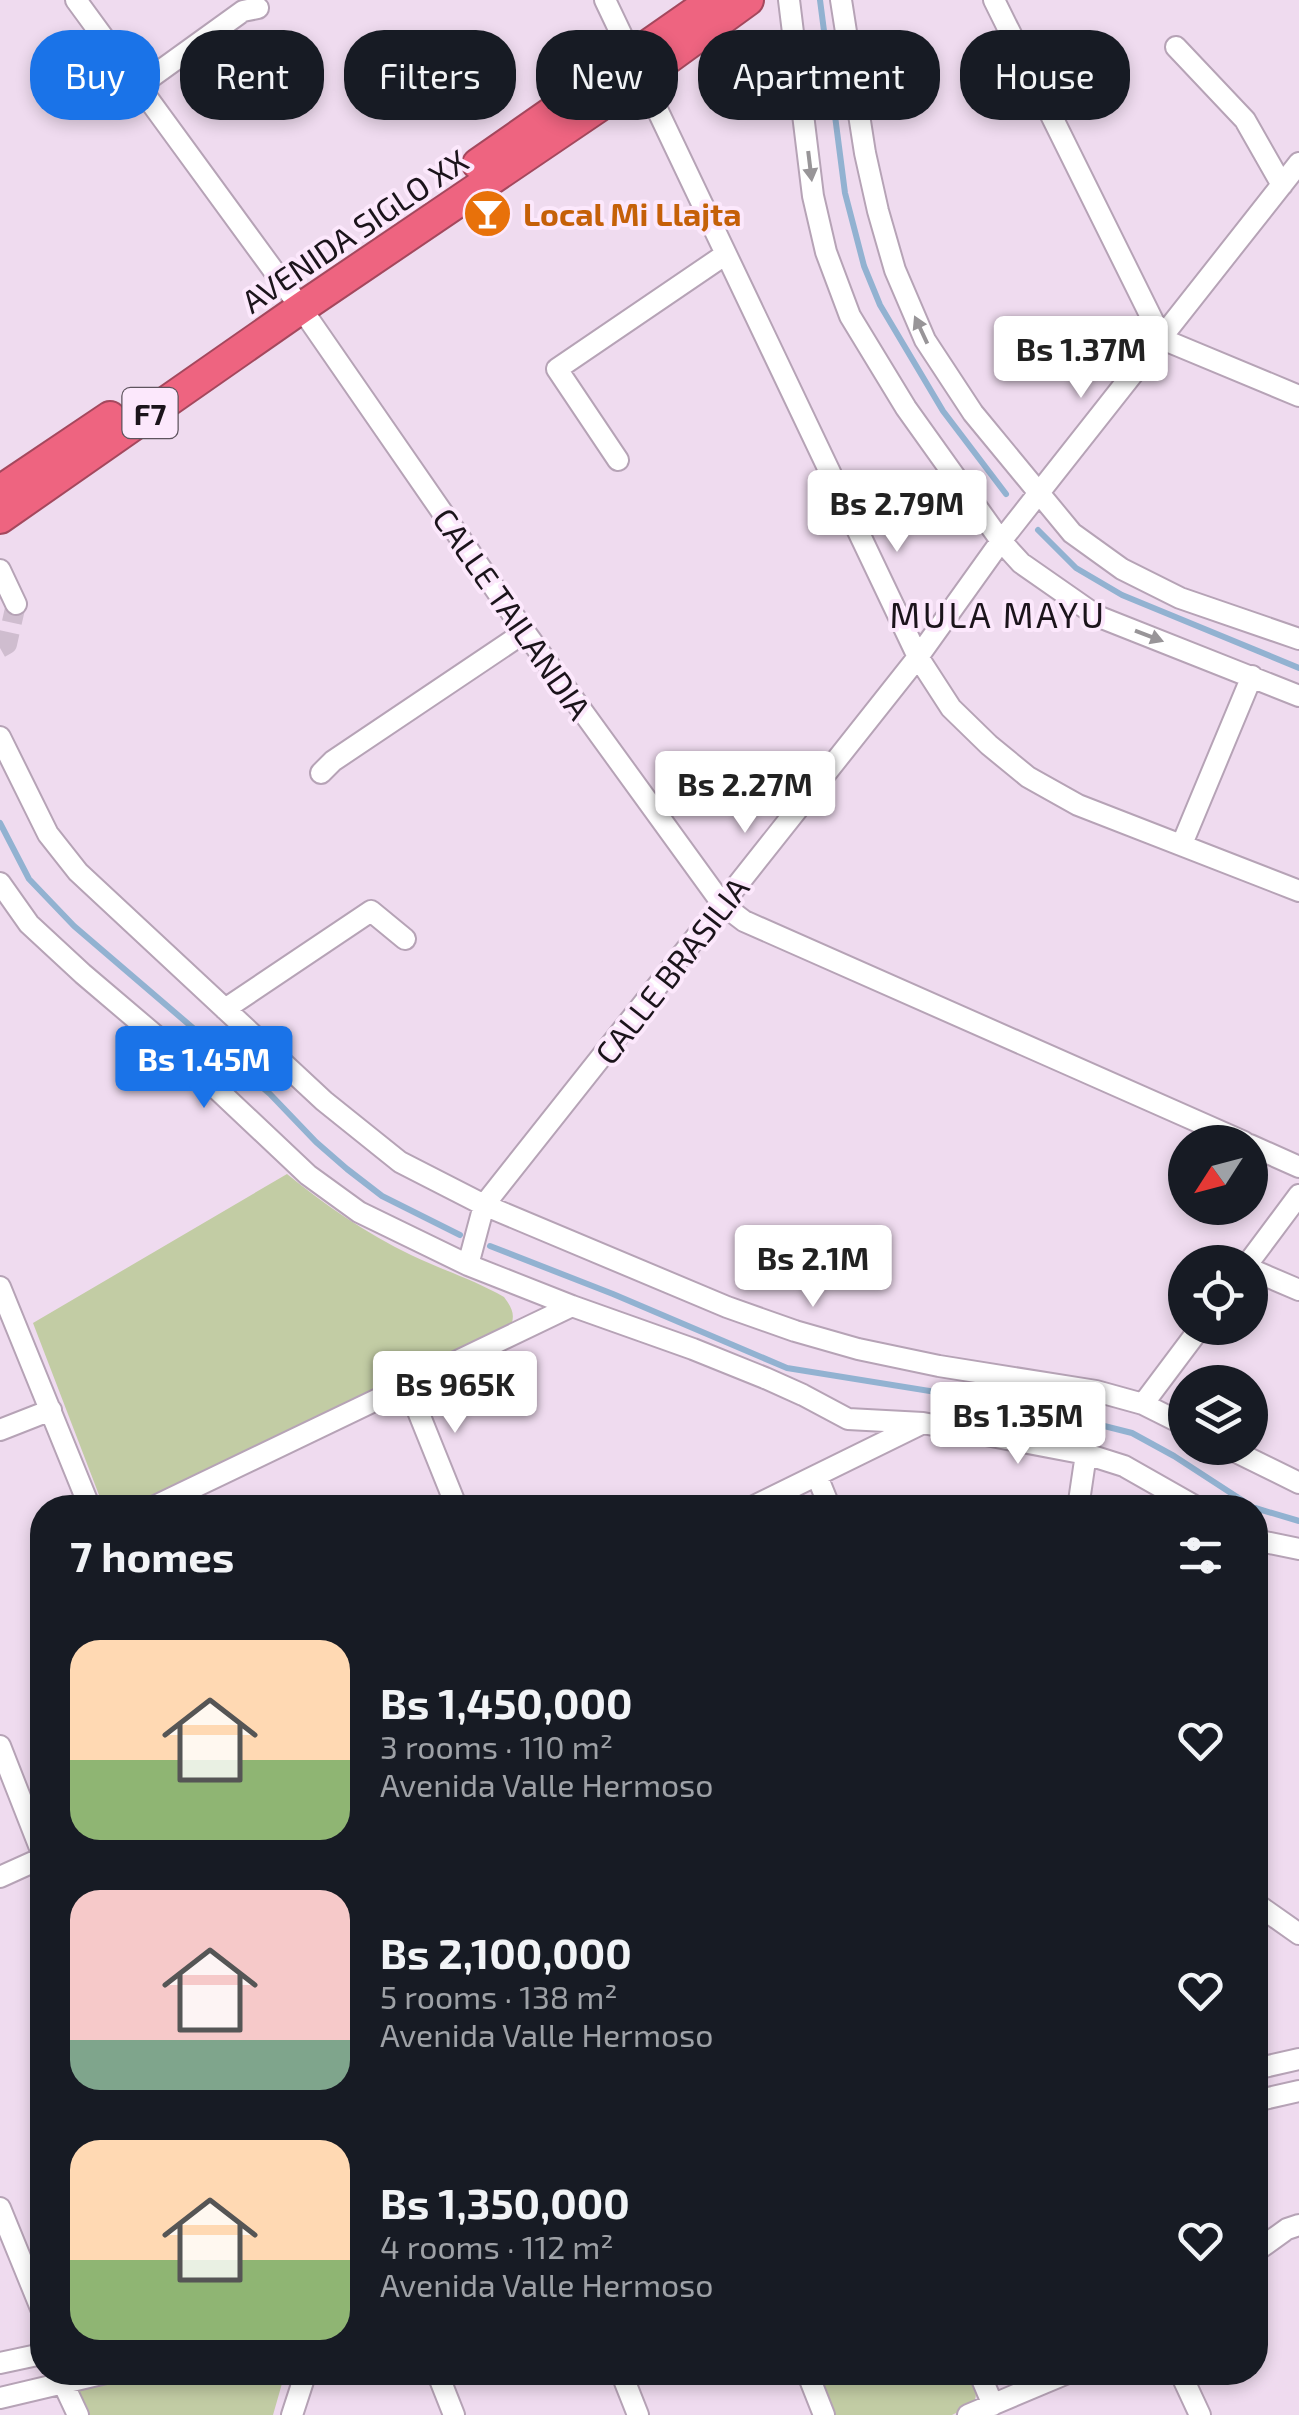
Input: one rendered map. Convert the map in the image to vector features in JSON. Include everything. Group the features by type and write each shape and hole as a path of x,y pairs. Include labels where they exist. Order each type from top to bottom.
{"highway":[{"name":"AVENIDA SIGLO XX","path":"678,30 713,0"},
{"name":"AVENIDA SIGLO XX","path":"678,42 748,0"},
{"name":"AVENIDA SIGLO XX","path":"0,518 296,301 559,120"},
{"name":"AVENIDA SIGLO XX","path":"0,490 296,301"}],"street":[{"name":"CALLE TAILANDIA","path":"76,0 98,30"},
{"path":"605,0 620,30"},
{"path":"789,0 814,196 826,252 850,316 906,408 1001,541 1021,564 1097,616 1299,696"},
{"path":"841,0 864,153 895,270 925,340 973,414 1072,533 1122,569 1180,598 1299,639"},
{"path":"994,0 1162,339 1299,396"},
{"path":"160,70 243,10 258,8"},
{"path":"1176,46 1244,120 1282,185"},
{"name":"CALLE TAILANDIA","path":"160,116 296,301 525,632 723,905 744,921 1204,1125"},
{"path":"663,120 918,658 951,708 1028,777 1078,805 1299,891"},
{"name":"CALLE BRASILIA","path":"468,1264 484,1206 918,658 1001,541 1299,164"},
{"path":"618,460 558,369 726,254"},
{"path":"0,570 16,604"},
{"path":"321,773 333,761 525,632"},
{"path":"1182,844 1252,676"},
{"path":"0,737 48,834 78,872 324,1101 400,1162 484,1206 727,1307 796,1331 940,1366 1096,1391 1143,1404 1168,1416"},
{"path":"0,883 29,924 82,974 203,1076 308,1175 359,1212 468,1264 747,1371 848,1419 923,1423 1086,1454 1124,1466 1175,1495"},
{"path":"225,1009 371,912 406,939"},
{"name":"CALLE TAILANDIA","path":"1268,1153 1299,1167"},
{"path":"1264,1245 1299,1195"},
{"path":"1268,1275 1299,1290"},
{"path":"0,1287 85,1495"},
{"path":"178,1495 572,1306"},
{"path":"1143,1404 1187,1345"},
{"path":"408,1384 452,1495"},
{"path":"0,1430 51,1410"},
{"path":"777,1495 923,1423"},
{"path":"1080,1495 1086,1454"},
{"path":"1262,1465 1299,1484"},
{"path":"817,1476 825,1495"},
{"path":"1268,1543 1299,1549"},
{"path":"0,1746 30,1825"},
{"path":"0,1877 30,1862"},
{"path":"1268,1912 1299,1934"},
{"path":"1268,2066 1299,2059"},
{"path":"1268,2098 1299,2091"},
{"path":"0,2208 30,2282"},
{"path":"1268,2243 1299,2225"},
{"path":"0,2363 30,2357"},
{"path":"0,2398 40,2385"},
{"path":"65,2385 78,2415"},
{"path":"292,2415 302,2385"},
{"path":"442,2385 454,2415"},
{"path":"626,2385 638,2415"},
{"path":"811,2385 824,2415"},
{"path":"985,2385 993,2404"},
{"path":"968,2415 1039,2385"},
{"path":"1186,2385 1200,2415"}],"green space":[{"path":"287,1174 378,1238 504,1297 512,1313 509,1330 173,1495 99,1495 33,1323"},
{"path":"282,2385 273,2415 74,2415 65,2387"},
{"path":"822,2385 974,2385 976,2395 972,2404 952,2415 835,2415"}],"waterway":[{"path":"820,0 845,193 864,266 880,305 943,411 1006,494"},
{"path":"1038,530 1076,568 1122,595 1299,668"},
{"path":"0,823 29,879 74,926 270,1094 347,1169 382,1196 460,1235"},
{"path":"490,1246 787,1368 1029,1407 1132,1433 1234,1495"},
{"path":"1268,1512 1299,1521"}],"tunnel":[{"path":"0,648 7,644 16,604"}],"place":[{"name":"Local Mi Llajta","path":"488,213"}],"district":[{"name":"MULA MAYU","path":"998,614"}]}
